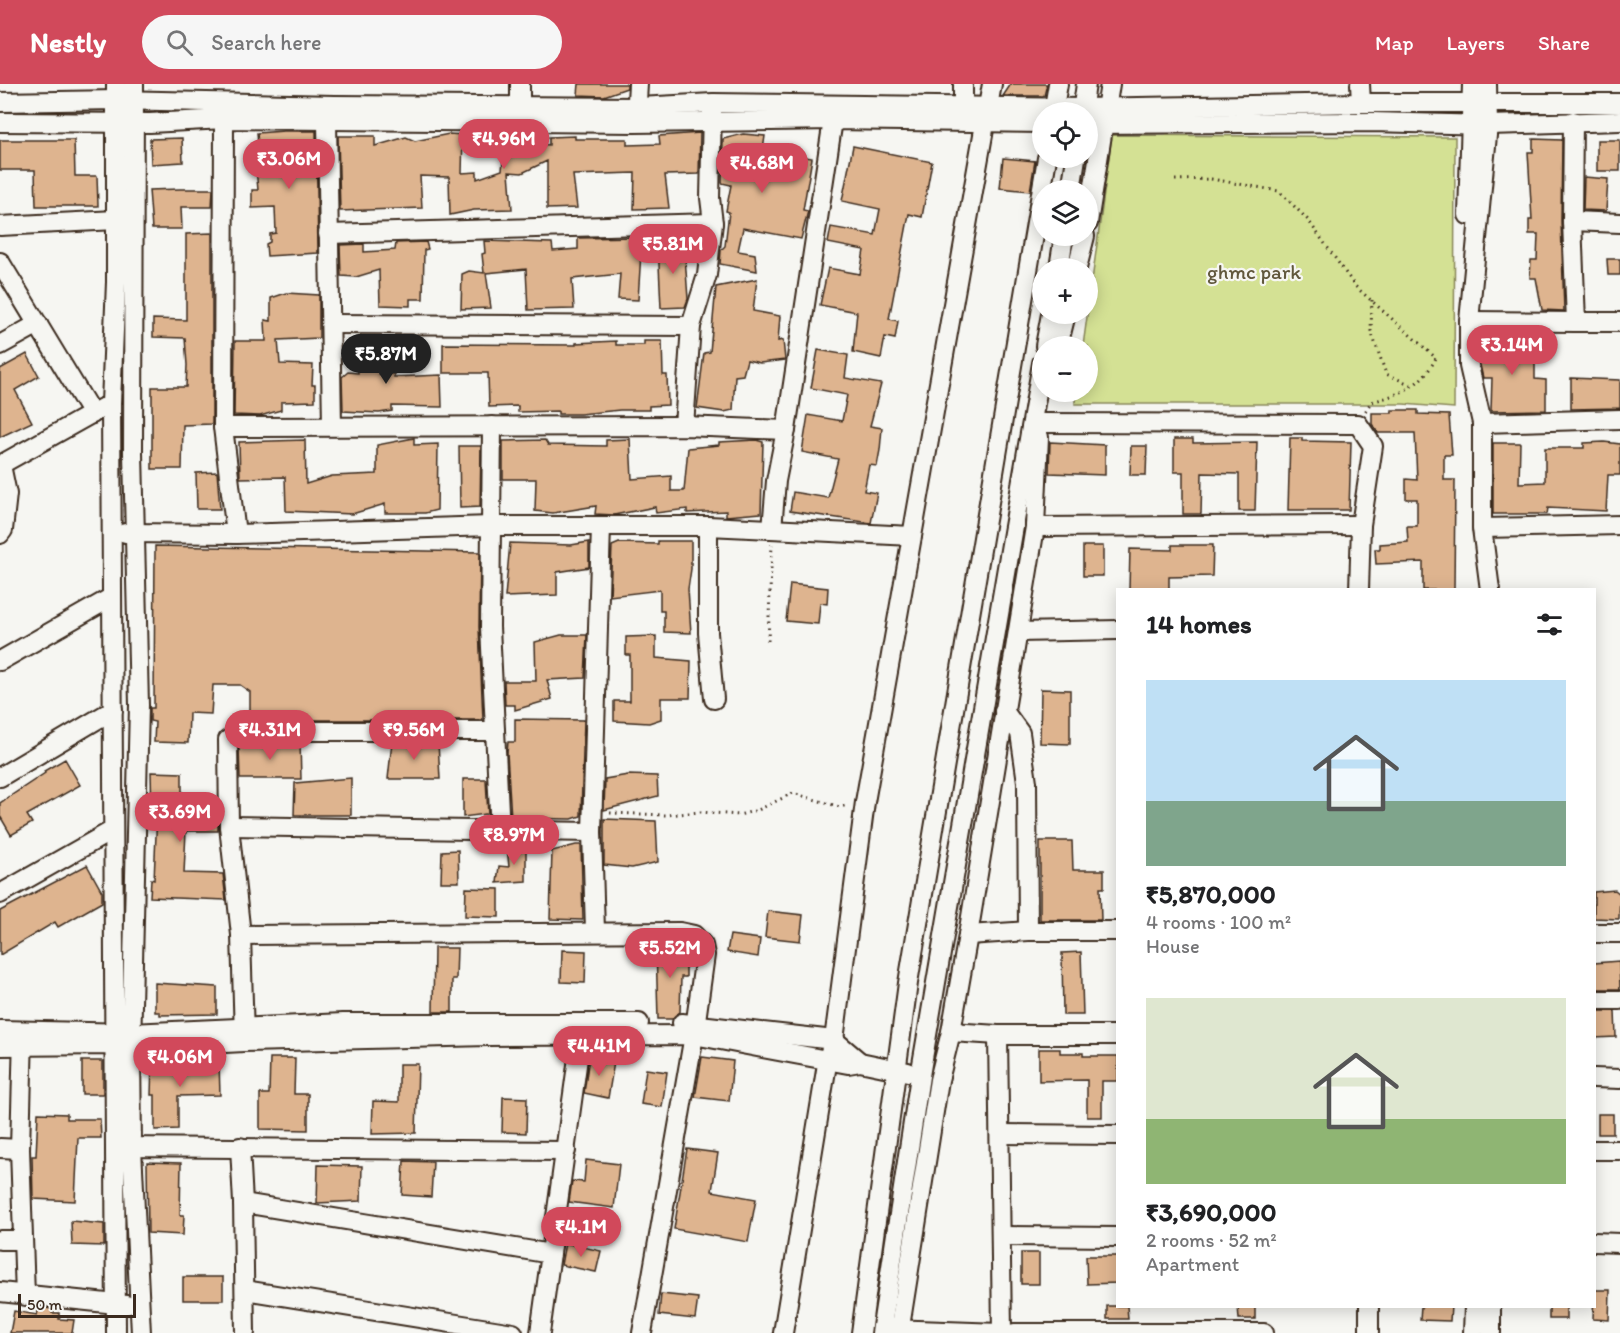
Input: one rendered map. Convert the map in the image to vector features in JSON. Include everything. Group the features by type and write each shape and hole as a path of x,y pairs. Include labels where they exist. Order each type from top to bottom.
{"street":[{"path":"520,84 520,106 528,122"},
{"path":"637,115 638,84"},
{"path":"963,84 963,106"},
{"path":"783,1333 828,1058 834,1040 865,802 992,84"},
{"path":"1055,102 1058,84"},
{"path":"1086,84 1089,102"},
{"path":"1098,105 1110,84"},
{"path":"1360,84 1360,103"},
{"path":"1472,84 1479,104 1480,125 1469,321 1469,366 1482,423 1482,528 1490,588"},
{"path":"1479,104 1487,84"},
{"path":"123,1039 139,705 125,92"},
{"path":"0,102 22,93 125,92 520,106 637,115"},
{"path":"22,93 22,122"},
{"path":"1098,115 1360,103 1620,103"},
{"path":"0,122 224,119 528,122 712,112 963,106 986,115 1032,122"},
{"path":"712,112 833,120 986,115 1032,110"},
{"path":"684,426 691,326 707,275 713,223 710,198 712,112"},
{"path":"1098,115 1480,125 1620,121"},
{"path":"224,119 223,427 236,534"},
{"path":"772,530 776,481 786,430 833,120"},
{"path":"116,1333 123,1147 123,1039 113,830 111,403 116,220 125,121"},
{"path":"327,121 328,279 332,324 329,371 332,426"},
{"path":"1573,122 1572,222 1576,322"},
{"path":"1478,588 1476,425 1461,370 1480,125"},
{"path":"998,1035 1002,1236 1001,1333 861,1329 910,972 1045,168"},
{"path":"0,226 116,220"},
{"path":"1572,222 1620,223"},
{"path":"328,234 713,223"},
{"path":"0,262 92,414"},
{"path":"1469,321 1620,322"},
{"path":"0,345 38,324"},
{"path":"332,324 691,326"},
{"path":"891,1331 920,1076 1035,402"},
{"path":"891,1331 939,1080 951,1032 968,935 1035,527 1040,423 1045,402"},
{"path":"0,534 3,530 7,494 1,465 111,403"},
{"path":"1482,423 1620,419"},
{"path":"1040,423 1358,423 1373,446 1361,525 1359,588"},
{"path":"492,426 490,627 500,832"},
{"path":"223,427 684,426 786,430"},
{"path":"1035,527 1361,525"},
{"path":"1482,528 1620,525"},
{"path":"112,531 135,534 236,534 491,526 708,526 912,536"},
{"path":"596,931 592,832 601,526"},
{"path":"708,526 708,633 714,699"},
{"path":"0,661 112,597"},
{"path":"1018,632 1116,630"},
{"path":"0,777 113,710"},
{"path":"1004,711 1020,733 1027,782 1028,931"},
{"path":"244,1034 242,935 229,826 228,740 243,731 495,731"},
{"path":"229,826 592,832"},
{"path":"0,894 113,830"},
{"path":"242,935 596,931 680,932 694,935 703,945 705,955 695,1029 642,1333"},
{"path":"968,935 1028,931 1116,931"},
{"path":"1596,933 1620,933"},
{"path":"1596,1000 1620,1000"},
{"path":"244,1034 343,1023 695,1029 834,1040 860,1062"},
{"path":"0,1030 23,1038 123,1039 244,1034 581,1035 695,1029 848,1064 860,1062 939,1080"},
{"path":"951,1032 998,1035 1116,1035"},
{"path":"540,1333 581,1035"},
{"path":"0,1046 23,1038"},
{"path":"23,1038 20,1149 25,1296"},
{"path":"1596,1078 1620,1079"},
{"path":"1000,1134 1116,1135"},
{"path":"123,1147 566,1151"},
{"path":"123,1147 141,1333"},
{"path":"240,1147 245,1333"},
{"path":"0,1148 20,1149"},
{"path":"1596,1150 1620,1150"},
{"path":"243,1203 551,1254"},
{"path":"1002,1236 1116,1237"},
{"path":"0,1240 23,1240"},
{"path":"1596,1242 1620,1243"},
{"path":"245,1290 513,1333"},
{"path":"0,1292 140,1306"},
{"path":"1369,1308 1369,1333"},
{"path":"1473,1333 1474,1308"},
{"path":"1491,1308 1491,1333"},
{"path":"1014,1333 1264,1333"}],"path":[{"path":"1175,180 1211,179 1279,190 1308,220 1355,285 1436,358 1427,375 1414,386 1394,396 1371,402 1358,423"},
{"path":"1372,300 1371,331 1386,374 1414,386"},
{"path":"768,641 772,530"},
{"path":"592,832 599,813 700,812 739,815 758,810 793,793 840,807 865,802"}],"green space":[{"name":"ghmc park","path":"1112,135 1455,137 1454,408 1403,404 1075,404 1075,402 1098,402 1098,336 1084,336 1086,324 1098,324 1098,258 1095,258"}],"building":[{"path":"579,84 627,84 627,88 604,96 578,95"},
{"path":"1011,84 1047,84 1044,96 1003,96"},
{"path":"316,131 318,253 267,256 266,244 270,242 270,234 276,233 275,207 252,208 252,190 258,190 254,146 258,145 257,133"},
{"path":"700,133 699,174 665,175 669,208 634,209 635,173 573,175 577,208 547,209 547,161 522,173 509,172 512,209 474,210 450,215 449,177 420,176 422,208 340,211 338,136 375,136 375,146 406,137 415,141 449,134 463,135 462,173 477,172 477,179 502,170 505,141 514,138 522,138 522,142 549,145 549,137 627,139 627,145 660,144 659,136"},
{"path":"743,134 765,136 763,150 812,158 803,210 808,211 801,239 743,228 738,251 755,254 757,271 720,264 721,250 725,246 729,212 726,211 731,185 722,183 723,139"},
{"path":"182,138 183,162 151,164 150,139"},
{"path":"1533,139 1562,140 1561,221 1564,311 1542,310 1536,278 1530,278 1531,260 1537,260 1538,234 1529,234 1529,220 1532,220 1528,152 1533,152"},
{"path":"0,140 74,140 75,176 97,176 98,206 36,206 35,170 0,170"},
{"path":"1597,140 1620,140 1620,171 1597,171"},
{"path":"853,146 932,162 922,217 909,214 889,319 898,321 895,339 885,337 881,358 853,352 857,312 820,305 828,268 860,274 864,250 828,243 831,227 875,235 880,209 842,201"},
{"path":"1003,158 1032,161 1034,168 1030,191 1000,188"},
{"path":"1584,177 1608,179 1606,211 1583,210"},
{"path":"213,189 212,207 181,207 182,229 152,229 149,190"},
{"path":"212,233 212,424 183,425 182,469 152,469 152,387 186,387 187,365 185,338 153,337 153,319 186,320 186,234"},
{"path":"642,237 638,300 618,299 620,274 572,279 574,309 528,310 526,269 486,273 491,308 461,309 462,274 469,271 484,273 482,254 485,253 484,241 552,243 553,251 578,249 578,238"},
{"path":"426,242 428,249 424,250 423,299 410,299 410,306 380,305 379,270 356,277 341,276 340,245 364,244 364,252 395,250 396,243"},
{"path":"658,243 684,243 688,299 685,307 661,308"},
{"path":"1607,259 1620,259 1620,275 1608,275"},
{"path":"757,279 753,311 780,316 778,341 783,340 785,360 760,363 747,360 743,375 735,376 733,410 724,412 697,408 704,353 710,352 716,287"},
{"path":"286,293 319,295 319,338 278,340 280,364 313,365 312,385 315,385 315,401 281,402 281,410 260,416 234,415 235,341 266,341 265,320 271,321 271,298"},
{"path":"358,337 379,337 379,374 394,374 394,377 441,375 442,407 392,406 392,411 379,413 343,411 342,377 348,372 358,373"},
{"path":"1491,338 1514,339 1514,344 1535,344 1535,379 1546,380 1546,410 1491,411 1492,378 1483,378 1480,365 1480,343"},
{"path":"616,341 616,345 644,345 644,341 662,341 663,375 667,375 668,405 649,406 649,410 580,414 558,414 558,411 518,412 518,406 489,407 488,373 443,373 443,344 576,345 576,343"},
{"path":"818,350 848,355 845,378 881,384 870,426 882,428 880,450 877,466 869,465 864,491 877,493 871,523 790,511 793,492 828,498 838,459 802,452 808,415 842,421 847,395 811,388"},
{"path":"27,354 39,376 15,390 32,422 0,437 0,369"},
{"path":"1571,378 1620,380 1620,408 1571,409"},
{"path":"1392,410 1418,410 1418,414 1449,415 1452,455 1444,455 1444,480 1455,480 1454,588 1423,588 1423,562 1376,564 1375,549 1380,549 1380,544 1408,542 1407,526 1417,526 1417,499 1406,499 1406,479 1417,480 1415,433 1378,433 1372,424 1372,413 1392,413"},
{"path":"414,438 414,445 438,444 437,510 425,513 385,513 385,504 352,514 286,511 285,477 240,478 239,442 305,440 306,484 332,476 377,474 377,445"},
{"path":"1290,438 1302,438 1302,441 1351,442 1349,510 1288,510"},
{"path":"630,439 632,479 671,476 671,491 684,491 688,448 719,445 719,442 756,440 763,442 761,513 726,516 726,511 687,513 687,509 656,513 655,507 614,515 595,514 596,506 553,513 535,511 536,479 503,479 503,441 545,440 548,445 606,446 606,440"},
{"path":"1174,439 1193,439 1193,443 1257,442 1255,511 1239,511 1239,474 1202,473 1201,514 1183,514 1183,472 1174,472"},
{"path":"1050,442 1105,445 1105,475 1049,473"},
{"path":"1493,443 1520,443 1519,483 1545,482 1545,448 1584,448 1584,443 1620,444 1620,475 1608,475 1606,511 1548,508 1547,514 1493,514"},
{"path":"459,446 481,446 480,507 460,508"},
{"path":"1131,446 1147,446 1146,475 1130,475"},
{"path":"217,472 220,509 197,509 196,473"},
{"path":"658,541 691,541 688,589 691,633 664,632 664,611 660,611 660,590 610,596 612,546 619,543 658,544"},
{"path":"589,542 589,567 557,572 557,595 505,597 510,543 571,545"},
{"path":"1172,545 1213,545 1212,576 1169,577 1169,588 1129,588 1130,549 1172,550"},
{"path":"155,546 480,552 479,627 483,720 250,720 250,692 240,685 213,685 211,714 189,713 188,743 154,742 155,722 150,721 150,708 154,708"},
{"path":"1083,546 1103,546 1103,576 1083,576"},
{"path":"790,584 828,588 827,604 820,603 818,624 786,621"},
{"path":"561,635 587,635 585,678 547,680 552,699 515,710 515,705 505,705 504,681 536,681 535,642"},
{"path":"656,636 656,658 691,661 690,698 661,698 661,719 649,723 614,721 614,701 630,701 630,655 626,655 626,637"},
{"path":"1041,689 1070,690 1070,744 1040,743"},
{"path":"515,719 584,720 581,816 572,819 511,818 507,753 508,742 515,742"},
{"path":"249,742 300,742 301,779 240,779 239,746"},
{"path":"392,742 438,742 440,779 388,779"},
{"path":"65,759 80,785 27,815 32,823 11,835 0,816 0,803 45,773 44,771"},
{"path":"151,772 182,773 182,809 218,809 218,831 186,831 184,873 223,874 226,900 150,897 151,879 154,880 157,812 152,811"},
{"path":"628,775 657,776 658,796 604,810 605,779"},
{"path":"351,778 351,815 294,815 295,783"},
{"path":"463,779 486,779 488,816 486,814 463,817"},
{"path":"604,819 656,821 658,862 632,868 604,865"},
{"path":"1040,841 1072,841 1073,870 1104,870 1104,888 1100,888 1101,920 1040,920"},
{"path":"581,845 583,920 550,919 552,851"},
{"path":"507,847 526,847 526,881 497,883 499,866 509,867"},
{"path":"458,850 459,882 441,882 442,851"},
{"path":"87,865 102,892 102,902 58,927 55,922 0,955 0,911"},
{"path":"466,888 499,889 499,917 465,916"},
{"path":"1615,890 1620,894 1619,919 1596,918 1596,892"},
{"path":"768,911 803,915 800,941 765,937"},
{"path":"730,935 760,939 758,957 727,952"},
{"path":"656,946 686,946 686,977 681,977 680,1012 672,1019 658,1019"},
{"path":"434,948 457,948 456,979 452,979 452,1012 433,1012"},
{"path":"562,950 586,951 585,983 561,982"},
{"path":"1081,952 1083,1015 1063,1015 1062,953"},
{"path":"1619,961 1620,989 1596,989 1596,963"},
{"path":"155,983 217,987 217,1014 160,1015 160,1012 155,1012"},
{"path":"1596,1011 1615,1011 1616,1037 1596,1038"},
{"path":"1039,1049 1060,1049 1060,1053 1083,1053 1083,1056 1116,1056 1116,1081 1102,1081 1102,1117 1087,1117 1087,1080 1039,1081"},
{"path":"589,1057 614,1062 608,1098 584,1093"},
{"path":"702,1057 733,1061 729,1101 695,1097"},
{"path":"270,1058 295,1058 294,1094 308,1094 308,1130 260,1129 260,1094 269,1094"},
{"path":"82,1061 103,1061 103,1094 82,1094"},
{"path":"152,1062 219,1063 220,1095 178,1096 178,1129 155,1130 155,1095 151,1095"},
{"path":"399,1064 418,1064 416,1133 372,1134 373,1101 399,1102"},
{"path":"646,1069 667,1072 662,1107 641,1104"},
{"path":"503,1097 527,1098 526,1133 502,1132"},
{"path":"38,1113 67,1114 67,1119 100,1119 101,1138 78,1138 75,1201 33,1199 32,1156 36,1156"},
{"path":"1598,1114 1613,1114 1613,1134 1598,1134"},
{"path":"687,1149 718,1153 712,1191 756,1199 748,1242 674,1229"},
{"path":"586,1160 619,1164 614,1208 569,1202 572,1181 584,1182"},
{"path":"404,1161 433,1162 431,1197 402,1195"},
{"path":"147,1162 181,1163 180,1215 184,1215 183,1235 148,1233"},
{"path":"318,1165 362,1166 361,1201 317,1203"},
{"path":"71,1221 104,1224 104,1246 72,1245"},
{"path":"565,1243 601,1251 596,1272 561,1265"},
{"path":"1021,1253 1039,1253 1039,1284 1021,1284"},
{"path":"1086,1256 1116,1256 1116,1283 1087,1284"},
{"path":"183,1277 223,1277 223,1300 183,1300"},
{"path":"1596,1290 1610,1290 1609,1320 1593,1319 1593,1308 1596,1308"},
{"path":"661,1294 698,1298 695,1319 659,1315"},
{"path":"1107,1306 1127,1308 1128,1319 1107,1319"},
{"path":"39,1307 52,1309 52,1313 59,1313 59,1319 74,1320 72,1333 10,1333 14,1311 37,1315"},
{"path":"1238,1308 1255,1308 1255,1319 1239,1319"},
{"path":"1421,1308 1451,1308 1450,1321 1420,1320"},
{"path":"1549,1308 1566,1308 1566,1319 1549,1319"}]}
